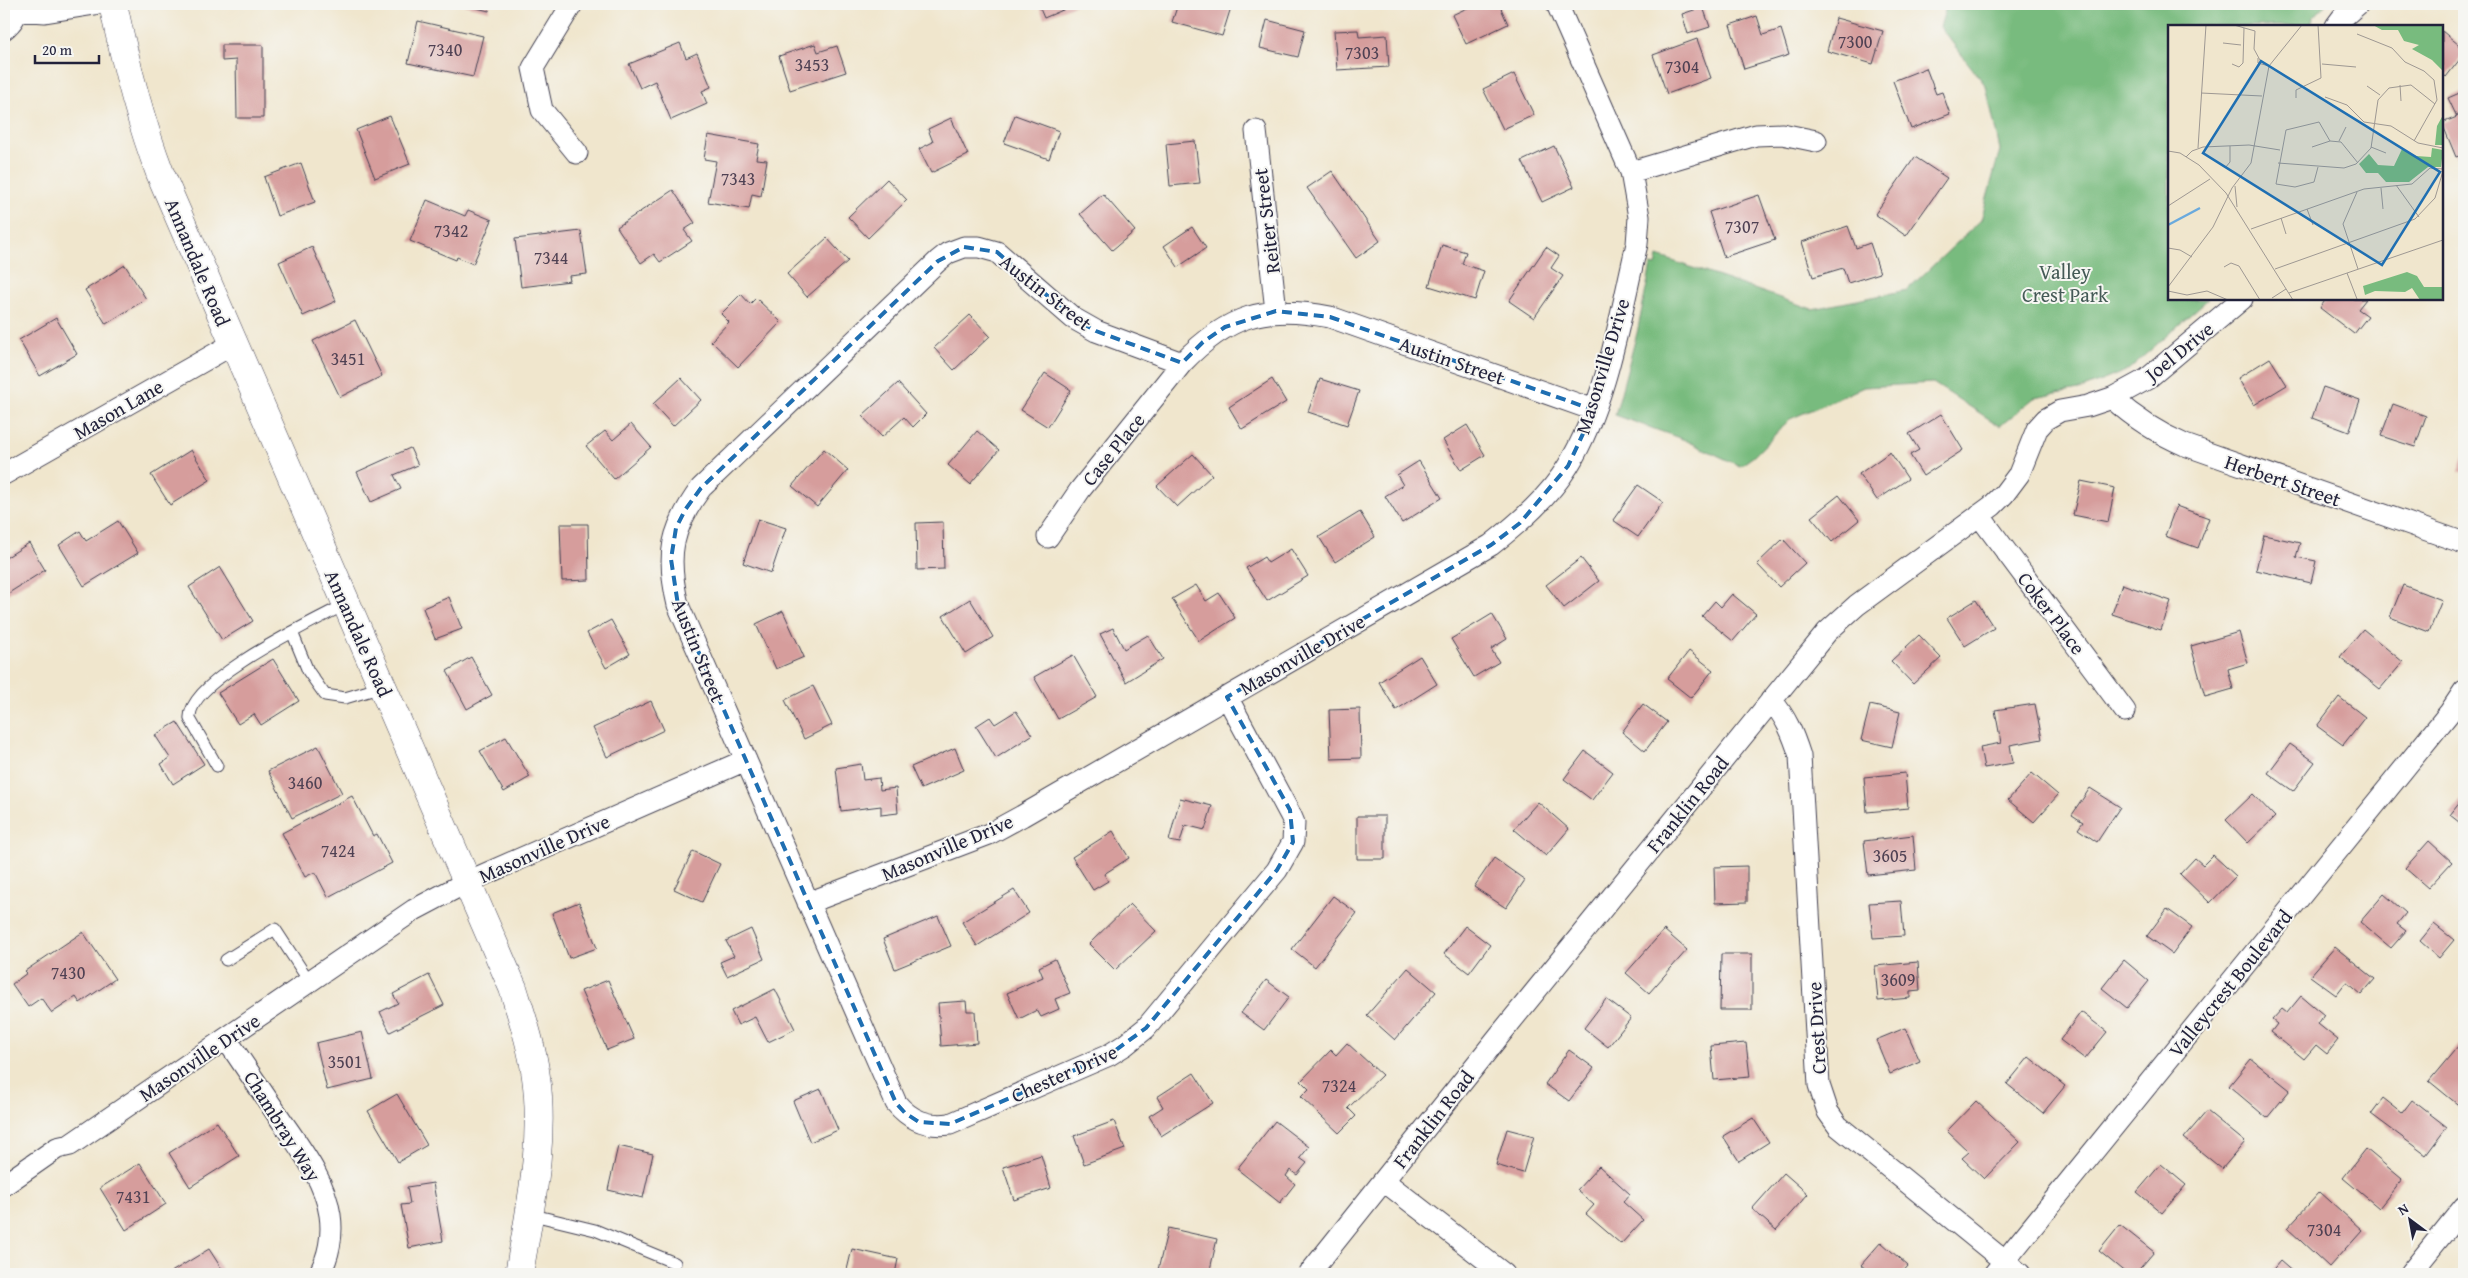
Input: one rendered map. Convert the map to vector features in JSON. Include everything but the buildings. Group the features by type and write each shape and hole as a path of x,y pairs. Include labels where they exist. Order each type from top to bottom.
{"main road":[{"name":"Annandale Road","path":"113,4 126,65 147,138 188,241 513,988 528,1038 536,1077 539,1123 535,1180 519,1274"}],"street":[{"path":"4,29 10,24 18,7 46,12 95,4"},
{"path":"572,4 533,68 542,110 577,153"},
{"name":"Masonville Drive","path":"808,903 989,834 1491,545 1512,528 1548,493 1568,466 1594,410 1637,244 1639,216 1631,172 1557,4"},
{"path":"2337,25 2358,4"},
{"name":"Reiter Street","path":"1256,131 1276,311"},
{"path":"1631,172 1756,135 1782,134 1816,141"},
{"name":"Austin Street","path":"746,760 678,604 673,585 671,559 676,528 685,510 701,488 948,253 964,247 979,247 996,252 1073,318 1096,331 1182,364 1203,342 1225,327 1249,317 1276,311 1302,312 1330,317 1594,410"},
{"name":"Joel Drive","path":"2112,398 2148,379 2241,300"},
{"name":"Mason Lane","path":"4,474 233,344"},
{"name":"Case Place","path":"1048,537 1080,490 1182,364"},
{"name":"Franklin Road","path":"1309,1274 1498,1036 1827,632 1857,605 1979,515 2004,494 2018,474 2037,429 2046,418 2060,411 2088,406 2112,398"},
{"name":"Herbert Street","path":"2112,398 2136,419 2163,436 2464,543"},
{"name":"Coker Place","path":"1979,515 2125,711"},
{"name":"Valleycrest Boulevard","path":"2006,1270 2426,742 2464,691"},
{"name":"Chester Drive","path":"808,903 896,1103 904,1113 919,1122 937,1126 950,1124 1109,1055 1146,1028 1168,1004 1277,870 1293,842 1294,823 1290,810 1256,753 1227,697"},
{"name":"Crest Drive","path":"1771,700 1782,713 1792,731 1800,756 1821,1096 1828,1112 1838,1126 2006,1270"},
{"path":"746,760 808,903"},
{"name":"Masonville Drive","path":"4,1185 57,1148 70,1144 227,1040 309,981 414,910 467,882 746,760"},
{"name":"Chambray Way","path":"227,1040 307,1158 324,1192 330,1215 331,1235 327,1256 319,1274"},
{"path":"1384,1181 1504,1274"},
{"path":"2410,1274 2464,1207"}],"lane":[{"path":"217,766 190,719 189,711 202,693 237,664 292,632 346,604"},
{"path":"292,632 308,672 325,695 345,698 382,686"},
{"path":"226,960 275,929 309,981"},
{"path":"529,1214 595,1230 675,1263"}],"highlighted area":[{"path":"964,247 997,252 1073,318 1096,331 1182,363 1203,342 1225,327 1276,311 1330,317 1594,410 1568,466 1520,523 1491,545 1227,697 1290,810 1293,842 1277,870 1146,1028 1109,1055 950,1124 919,1122 905,1113 896,1103 678,605 671,559 676,528 685,510 701,488 938,261"}],"green space":[{"name":"Valley Crest Park","path":"1947,4 2326,4 2313,18 2311,25 2168,25 2168,300 2207,300 2128,370 2079,390 2034,398 2000,426 1933,383 1864,387 1790,419 1754,456 1740,466 1685,440 1615,415 1637,333 1651,265 1656,266 1658,256 1812,309 1907,290 1981,220 2000,150 1986,86 1940,27"}]}
